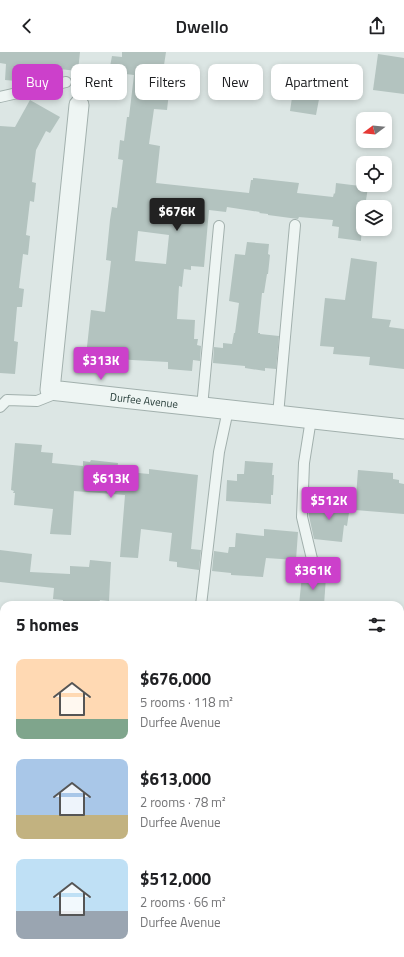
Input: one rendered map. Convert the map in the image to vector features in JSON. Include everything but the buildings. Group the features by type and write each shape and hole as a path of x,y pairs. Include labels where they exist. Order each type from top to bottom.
{"street":[{"path":"61,392 50,390 79,104"},
{"name":"Durfee Avenue","path":"61,392 404,429"}],"lane":[{"path":"0,97 66,82"},
{"path":"278,415 295,225"},
{"path":"202,407 219,226"},
{"path":"0,407 7,400 37,402 61,392"},
{"path":"201,601 219,452 228,410"},
{"path":"311,419 304,462 302,517 312,559 319,570"}]}
